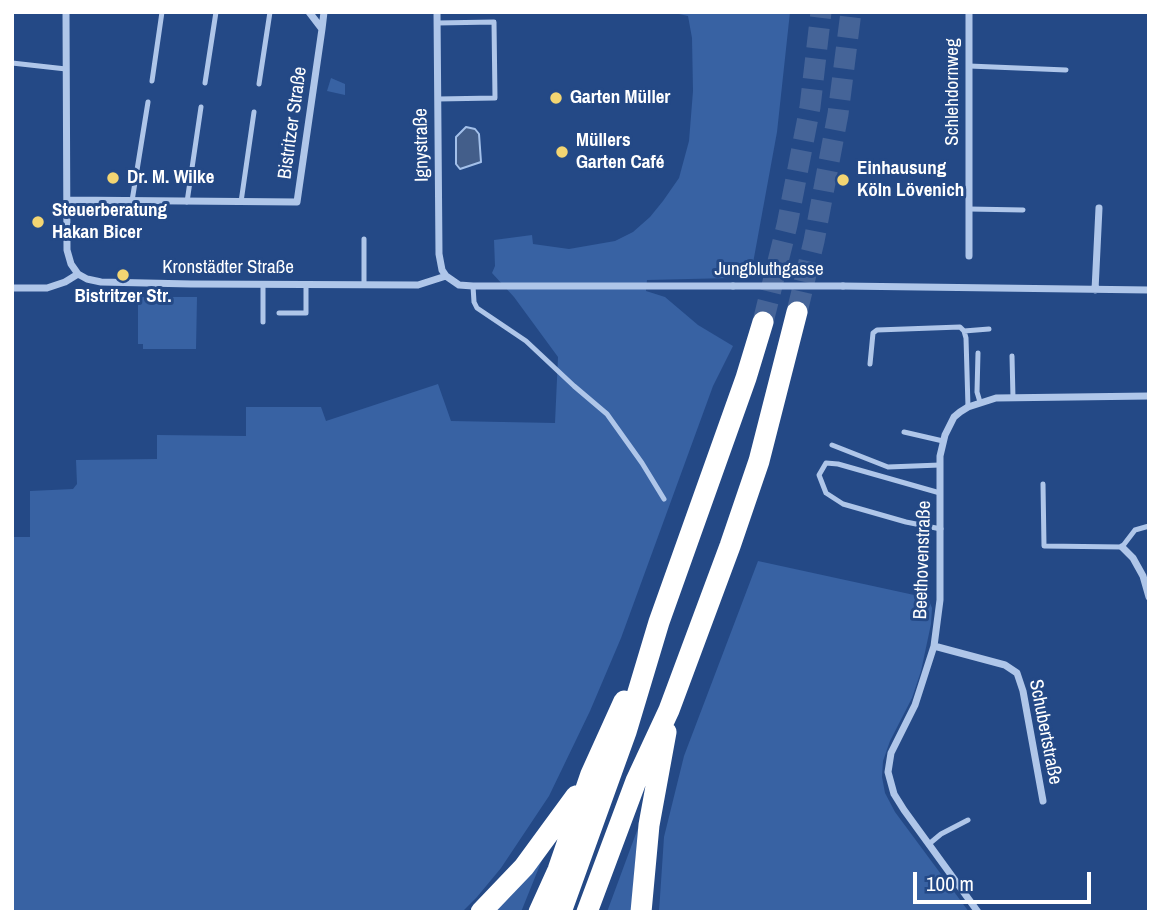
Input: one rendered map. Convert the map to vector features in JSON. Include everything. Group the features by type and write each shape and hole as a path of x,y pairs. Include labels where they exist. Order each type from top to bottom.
{"highway":[{"path":"587,912 636,780 670,710 759,461 796,312"},
{"path":"561,912 626,732 659,622 763,322"},
{"path":"539,912 558,870 592,774 659,622"},
{"path":"641,912 649,825 670,710"},
{"path":"481,912 524,867 592,774"}],"street":[{"path":"12,288 47,288 78,274 71,264 67,250 66,12"},
{"path":"309,12 322,29"},
{"name":"Bistritzer Straße","path":"67,200 297,202 324,12"},
{"name":"Ignystraße","path":"437,12 439,254 446,276"},
{"name":"Schlehdornweg","path":"969,12 969,256"},
{"path":"1095,290 1099,208"},
{"name":"Kronstädter Straße","path":"78,274 101,282 364,285 418,285 446,276"},
{"name":"Jungbluthgasse","path":"446,276 458,285 473,286 843,286 1149,290"},
{"path":"968,407 981,402 1013,398 1149,396"},
{"name":"Beethovenstraße","path":"968,407 954,418 943,441 940,465 940,600 934,646 915,705 891,753 888,772 894,794 978,912"},
{"path":"1122,547 1133,558 1143,576 1149,597"},
{"name":"Schubertstraße","path":"934,646 1005,665 1017,673 1023,691 1043,801"}],"lane":[{"path":"152,81 162,12"},
{"path":"205,83 216,12"},
{"path":"259,84 270,12"},
{"path":"437,23 494,22 495,98 438,99"},
{"path":"12,63 66,69"},
{"path":"969,66 1066,70"},
{"path":"132,201 148,102"},
{"path":"187,202 201,107"},
{"path":"241,202 254,112"},
{"path":"969,209 1023,210"},
{"path":"364,239 364,285"},
{"path":"263,284 263,322"},
{"path":"279,313 306,313 306,284"},
{"path":"473,286 477,307 526,341 607,414 664,499"},
{"path":"870,364 873,333 877,330 960,327 964,331 968,407"},
{"path":"964,331 989,329"},
{"path":"978,352 977,392 981,402"},
{"path":"1012,356 1013,398"},
{"path":"904,432 943,441"},
{"path":"832,445 888,467 940,465"},
{"path":"940,493 831,463 826,463 819,475 826,493 843,504 941,529"},
{"path":"1043,484 1044,546 1122,547 1135,530 1149,526"},
{"path":"929,844 941,834 968,820"}],"shaded area":[{"path":"670,12 790,12 777,132 751,274 731,278 647,280 646,291 665,297 698,325 733,346 713,386 621,638 590,711 549,796 501,868 462,912 12,912 12,537 30,537 30,491 73,489 77,484 76,460 157,459 157,435 246,436 246,407 321,407 326,421 438,384 451,421 555,423 558,357 514,297 492,273 495,266 494,240 532,235 533,244 569,249 615,241 633,232 663,201 679,178 689,141 693,91 692,38 688,16"},
{"path":"331,78 345,84 345,95 327,91"},
{"path":"466,127 475,129 479,134 481,162 460,169 456,164 456,137"},
{"path":"138,297 197,297 196,349 143,349 143,344 138,344"},
{"path":"758,561 928,598 932,608 931,624 921,671 912,698 890,741 883,761 882,777 885,793 895,812 969,912 659,912 664,837 684,756"},
{"path":"638,828 631,912 607,912"},
{"path":"544,855 521,912 494,912 510,897"}],"tunnel":[{"path":"763,322 787,225 810,107 821,12"},
{"path":"797,312 814,241 838,114 851,12"}],"place":[{"name":"Garten Müller","path":"556,98"},
{"name":"Müllers Garten Café","path":"562,152"},
{"name":"Dr. M. Wilke","path":"113,178"},
{"name":"Einhausung Köln Lövenich","path":"843,180"},
{"name":"Steuerberatung Hakan Bicer","path":"38,222"},
{"name":"Bistritzer Str.","path":"123,275"}]}
